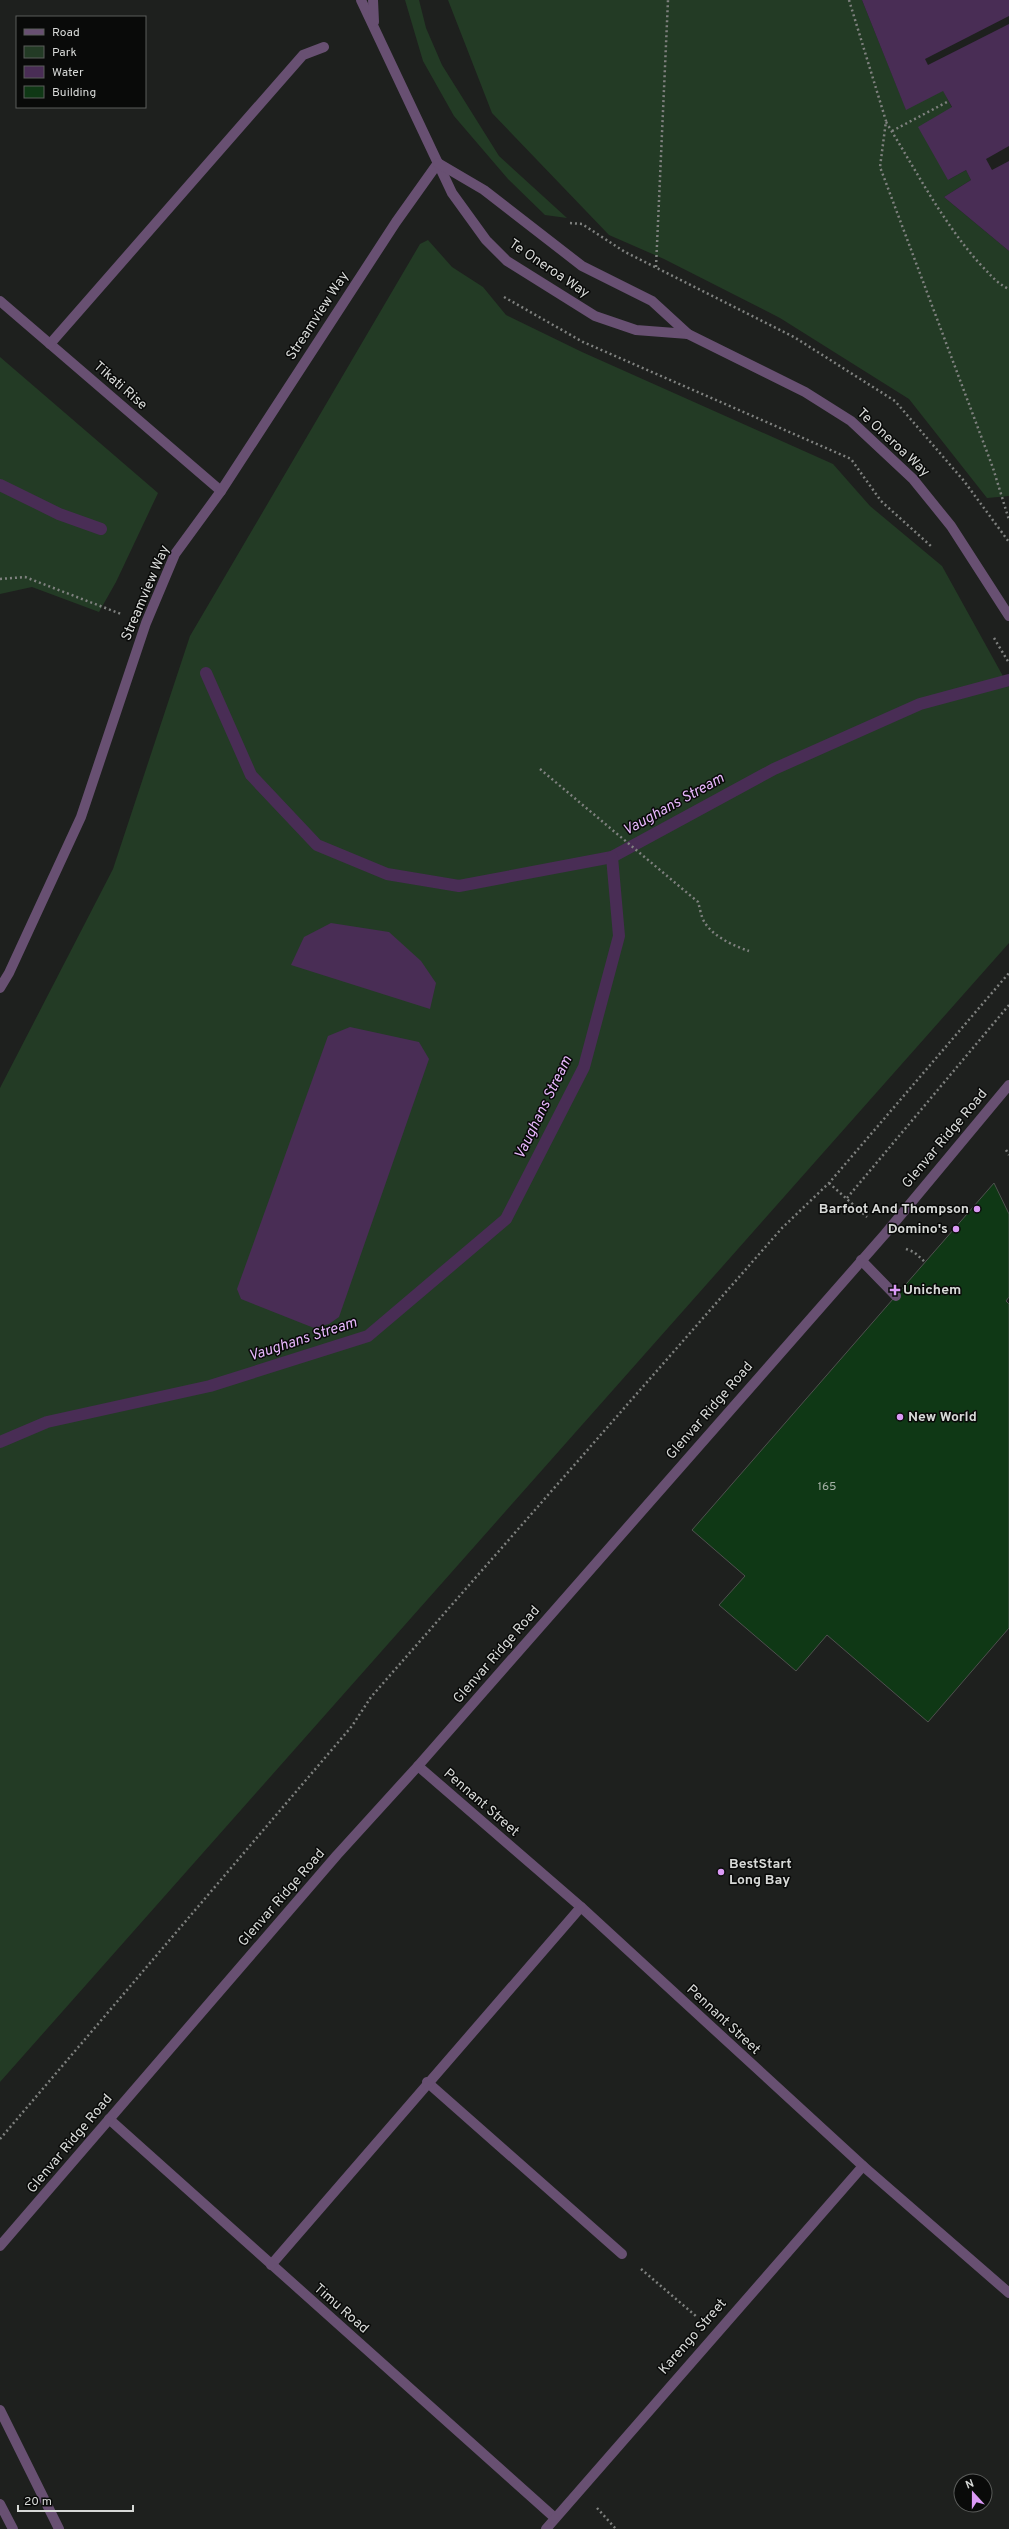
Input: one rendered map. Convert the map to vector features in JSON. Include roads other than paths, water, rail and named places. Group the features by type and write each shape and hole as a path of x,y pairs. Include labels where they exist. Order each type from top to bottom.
{"street":[{"name":"Te Oneroa Way","path":"361,0 438,163 470,220 486,240 507,261 595,316 636,330 688,334"},
{"name":"Te Oneroa Way","path":"373,0 375,28"},
{"path":"50,344 302,55 324,47"},
{"name":"Te Oneroa Way","path":"438,163 484,190 582,266 652,301 688,334 806,392 851,421 914,479 976,562 1009,616"},
{"name":"Streamview Way","path":"0,988 9,973 81,817 146,623 175,554 221,491 396,222 438,163"},
{"name":"Tīkati Rise","path":"0,301 221,491"},
{"name":"Glenvar Ridge Road","path":"0,2254 2,2245 109,2119 337,1855 418,1766 861,1260 1009,1085"},
{"path":"861,1260 896,1296"},
{"name":"Pennant Street","path":"418,1766 580,1907 863,2166 1009,2293"},
{"path":"270,2265 580,1907"},
{"path":"427,2082 622,2254"},
{"name":"Timu Road","path":"109,2119 270,2265 555,2518"},
{"name":"Karengo Street","path":"546,2529 716,2332 863,2166"},
{"path":"0,2410 59,2529"},
{"path":"0,2504 13,2529"}],"water":[{"path":"862,0 1009,0 1009,251 944,197 971,180 966,170 948,180 918,127 952,107 943,91 906,110"},
{"path":"331,923 389,932 421,961 436,983 430,1009 291,965 304,937"},
{"path":"350,1027 419,1042 429,1059 339,1317 329,1324 314,1328 241,1299 237,1289 328,1036"}],"waterway":[{"name":"Vaughans Stream","path":"0,485 59,514 101,529"},
{"path":"206,673 251,775 317,845 387,874 459,886 612,857 774,769 920,704 1009,680"},
{"name":"Vaughans Stream","path":"0,1442 47,1422 210,1386 368,1336 506,1219 584,1067 619,936 612,857"}],"place":[{"name":"Barfoot And Thompson","path":"977,1209"},
{"name":"Domino's","path":"956,1229"},
{"name":"Unichem","path":"895,1290"},
{"name":"New World","path":"900,1417"},
{"name":"BestStart Long Bay","path":"721,1872"}]}
